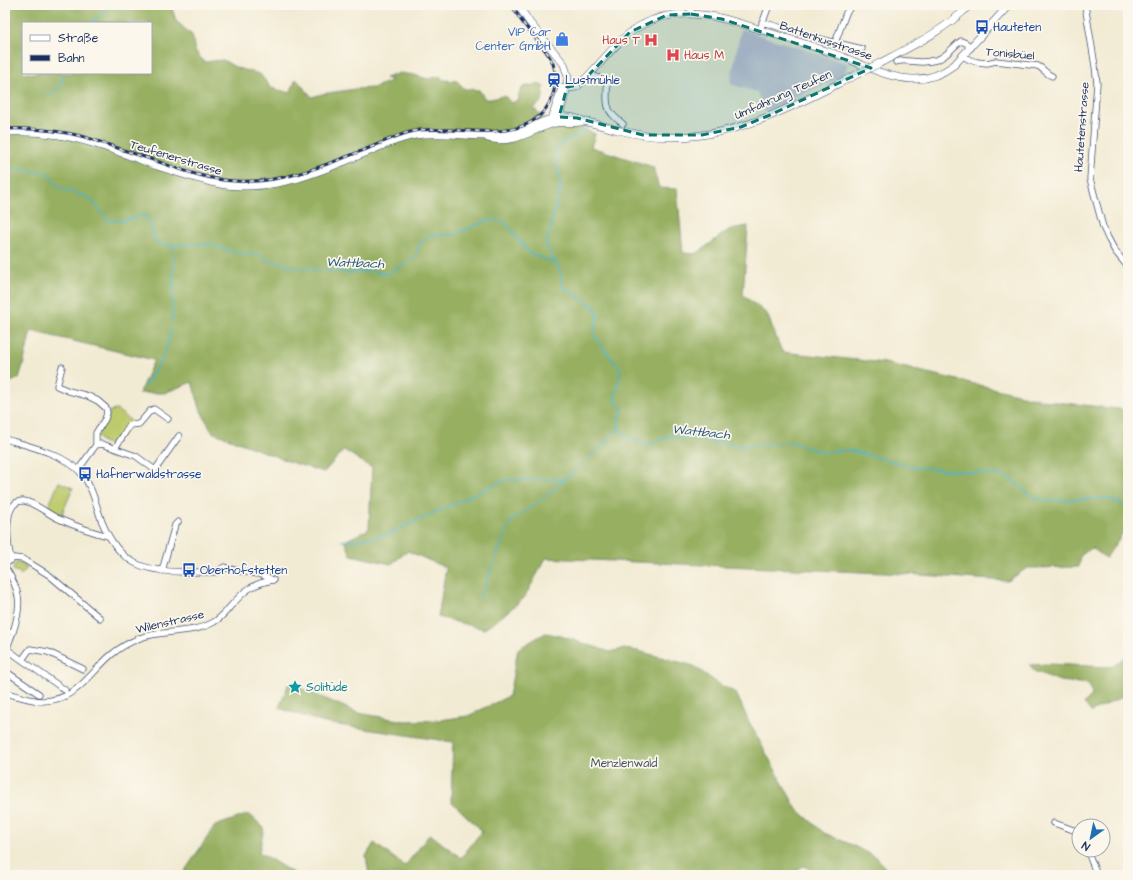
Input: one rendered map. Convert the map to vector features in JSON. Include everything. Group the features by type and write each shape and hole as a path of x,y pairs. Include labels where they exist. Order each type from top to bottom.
{"main road":[{"path":"518,5 530,23 564,64 567,74 566,84 556,120"},
{"name":"Umfahrung Teufen","path":"556,120 585,121 621,131 656,136 685,137 713,134 742,127 864,71 927,38 970,5"},
{"name":"Battenhusstrasse","path":"566,84 571,88 576,87 591,74 626,36 642,25 667,15 691,14 722,19 760,30 837,54 886,74 906,79 923,79 934,77 949,69 971,48 1009,5"},
{"name":"Teufenerstrasse","path":"5,132 46,133 69,137 92,143 190,177 227,185 249,186 268,185 301,178 406,137 429,134 479,136 492,140 509,140 523,136 556,120"}],"street":[{"path":"689,5 691,7 691,14"},
{"path":"760,30 768,5"},
{"path":"835,43 846,13 852,5"},
{"name":"Hautetenstrasse","path":"1085,5 1096,77 1090,179 1105,232 1115,251 1128,267"},
{"path":"762,22 835,43 862,49"},
{"path":"896,62 901,60 922,62 937,60 944,56 961,41 966,43 971,48"},
{"name":"Tonisbüel","path":"963,56 977,62 988,63 996,61 1038,66 1044,69 1046,74 1052,76"},
{"path":"591,74 607,83 607,101 609,109 612,115 623,124"},
{"path":"62,367 57,386 88,396 98,401 106,408 107,413 105,419 96,432 96,445 78,470"},
{"path":"115,448 130,425 140,424 150,411 154,409 168,420"},
{"path":"96,445 102,444 136,456 155,470 179,436"},
{"path":"5,439 51,454 67,462 78,470 87,481 91,489 108,536 117,548 133,562 145,568 162,571 175,525 178,522"},
{"path":"11,559 8,550 7,529 12,507 16,502 29,502 58,519 108,536"},
{"path":"65,690 22,660 6,651 18,615 19,603 13,580 5,565 11,559 23,559 49,575 100,618"},
{"name":"Wilenstrasse","path":"5,693 24,699 42,701 54,700 64,696 74,691 85,682 112,654 122,647 141,638 189,630 208,625 216,621 246,590 256,584 274,580 268,576 232,571 224,567 217,572 162,571"},
{"path":"5,631 13,632"},
{"path":"22,660 30,649 48,652 83,669"},
{"path":"5,671 39,694"},
{"path":"1054,823 1071,829"},
{"path":"1090,858 1096,875"}],"highlighted area":[{"path":"691,14 722,19 871,68 741,127 702,135 643,135 577,118 559,117 567,87 579,85 630,32 667,15"}],"shaded area":[{"path":"741,29 848,64 843,76 764,112 757,92 730,84"}],"green space":[{"path":"5,5 171,5 176,21 192,35 196,52 204,62 223,60 237,68 260,74 271,88 290,93 296,79 312,97 355,89 374,88 392,80 385,78 400,73 428,79 440,76 443,80 457,81 465,89 479,90 485,99 505,96 511,103 519,100 519,94 523,87 538,84 544,87 541,101 533,108 556,127 580,127 595,134 591,147 653,167 659,188 677,189 683,253 696,254 730,229 748,226 743,295 767,314 782,352 885,363 1047,401 1128,410 1128,525 1106,558 1092,548 1081,555 1079,567 1027,568 1008,581 906,574 546,558 524,598 495,622 484,629 438,617 446,568 408,551 391,564 351,555 345,541 369,529 372,468 344,450 324,472 293,463 212,432 201,411 192,382 164,393 139,393 154,360 31,331 19,378 5,385"},
{"path":"117,410 131,421 114,445 110,445 101,441 97,435 107,420 110,411"},
{"path":"59,482 73,488 61,516 47,510"},
{"path":"18,562 27,568 21,575 17,571 14,572 13,567"},
{"name":"Menzlenwald","path":"546,633 561,636 610,652 623,649 638,651 694,666 717,683 736,693 748,720 796,808 824,833 877,858 889,875 823,875 803,866 790,875 369,875 366,856 374,843 405,866 430,834 461,858 482,831 451,801 453,742 325,723 279,708 289,683 358,713 404,721 440,720 468,716 509,696 518,649"},
{"path":"1128,655 1128,694 1091,712 1084,703 1092,695 1089,684 1060,681 1034,671 1030,665 1048,664 1111,667"},
{"path":"249,814 264,828 259,852 296,875 182,875 215,826"}],"waterway":[{"path":"93,22 109,8 108,5"},
{"path":"48,96 59,88 64,74"},
{"path":"556,263 546,245 561,187 555,155 560,144 580,134 589,126"},
{"name":"Wattbach","path":"5,173 21,170 49,174 58,187 90,198 108,220 122,221 144,215 149,220 155,241 162,245 211,244 232,252 260,255 267,260 301,268 350,273 373,271 385,275 414,259 421,243 429,235 453,235 489,220 504,221 529,253 556,263 561,274 563,287 596,308 599,319 595,325 595,337 620,369 619,381 614,400 623,409 619,418 619,428 626,437 650,445 668,436 743,446 791,442 821,452 849,450 914,467 1000,475 1015,482 1032,497 1048,501 1106,498 1128,506"},
{"name":"Wattbach","path":"173,244 173,252"},
{"path":"172,322 174,255"},
{"path":"144,387 161,361 171,330"},
{"path":"588,459 619,428"},
{"path":"579,468 583,464"},
{"path":"480,598 507,529 512,520 548,495 574,471"},
{"path":"342,541 386,535 505,480 565,479"}],"railway":[{"path":"5,129 45,130 85,137 205,177 235,181 270,180 304,172 337,161 414,131 437,129 494,131 512,129 529,123 542,113 552,97 556,76 551,59 523,23 512,5"}],"place":[{"name":"Hauteten","path":"982,27"},
{"name":"VIP Car Center GmbH","path":"562,39"},
{"name":"Haus T","path":"651,40"},
{"name":"Haus M","path":"673,55"},
{"name":"Lustmühle","path":"554,80"},
{"name":"Hafnerwaldstrasse","path":"85,474"},
{"name":"Oberhofstetten","path":"189,570"},
{"name":"Solitüde","path":"295,687"}]}
